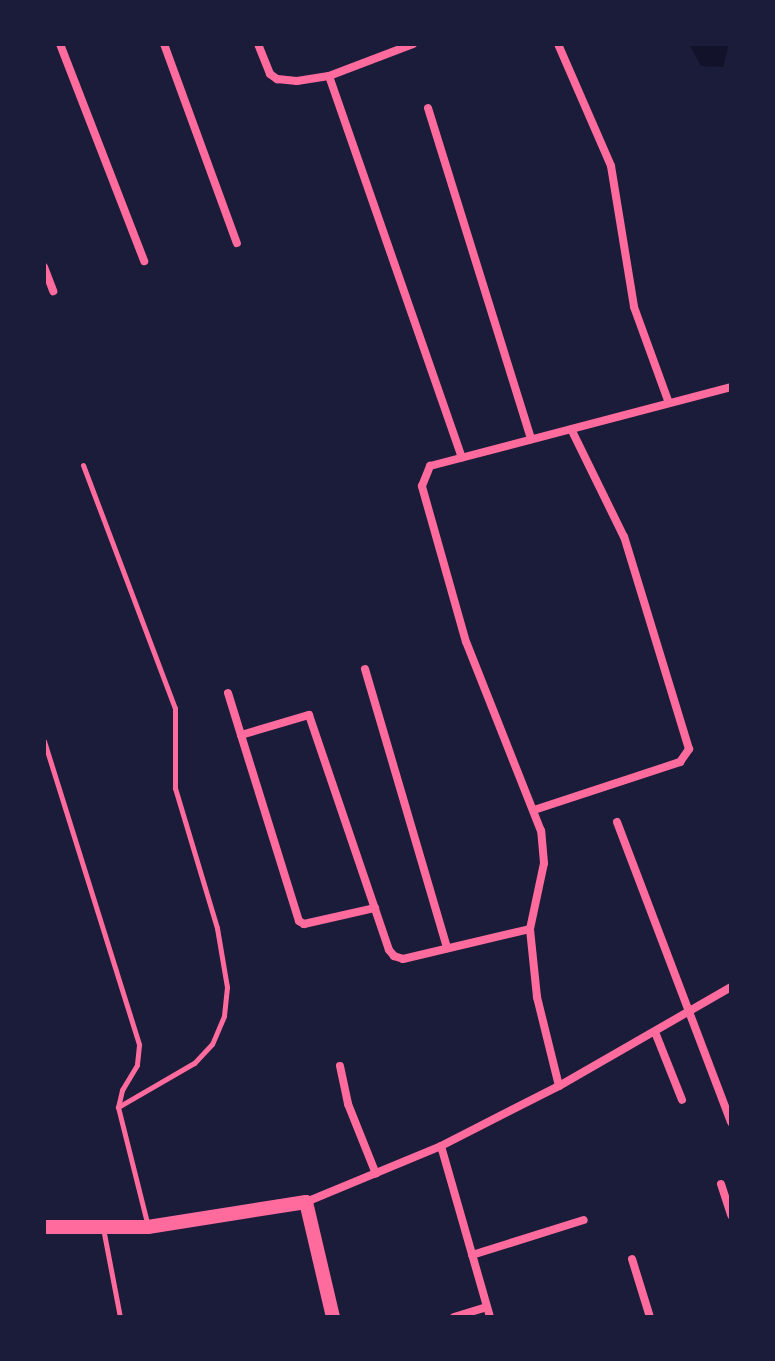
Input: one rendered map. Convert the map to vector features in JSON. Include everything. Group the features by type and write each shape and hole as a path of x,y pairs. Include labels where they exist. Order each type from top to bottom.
{"street":[{"path":"60,44 144,261"},
{"path":"164,44 237,243"},
{"path":"258,44 270,74 277,79 297,81 329,76 413,44"},
{"path":"558,44 611,166 634,307 669,403"},
{"path":"329,76 462,458"},
{"path":"428,108 531,439"},
{"path":"44,267 53,291"},
{"path":"559,1086 537,997 530,929 544,863 544,847 534,810 466,642 422,486 430,466 731,387"},
{"path":"534,810 680,762 689,749 624,537 571,429"},
{"path":"365,669 447,948"},
{"path":"228,693 299,921 304,924 375,908"},
{"path":"241,735 309,715 394,956 403,959 530,929"},
{"path":"617,822 731,1122"},
{"path":"44,1227 148,1227 306,1202 441,1146 559,1086 731,987"},
{"path":"655,1032 682,1100"},
{"path":"340,1066 348,1104 376,1174"},
{"path":"441,1146 490,1317"},
{"path":"721,1184 731,1215"},
{"path":"306,1202 333,1317"},
{"path":"472,1255 584,1220"},
{"path":"632,1259 650,1317"},
{"path":"454,1317 487,1307"}],"lane":[{"path":"83,465 175,708 175,788 217,928 227,987 224,1016 212,1044 194,1063 118,1107"},
{"path":"44,741 139,1045 137,1065 122,1090 118,1107 148,1227"},
{"path":"103,1226 120,1317"}],"shaded area":[{"path":"689,44 729,44 723,67 701,66"}]}
